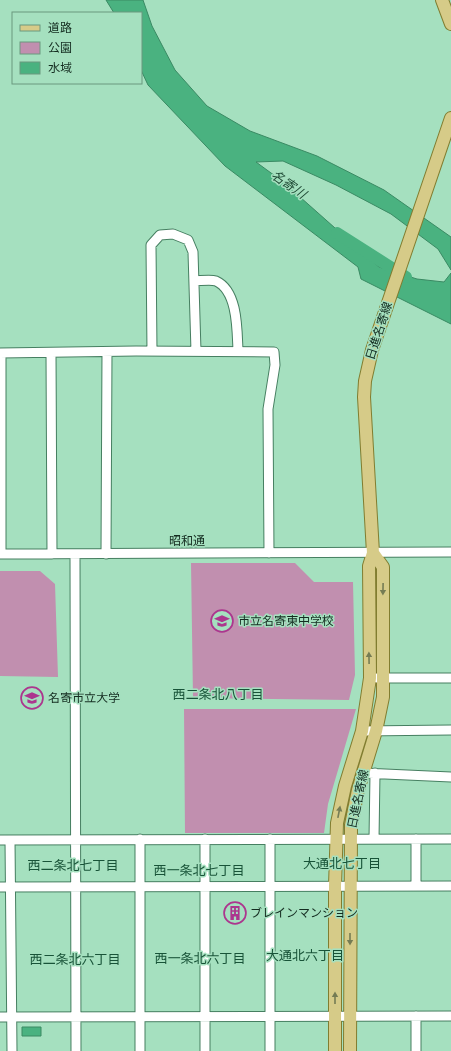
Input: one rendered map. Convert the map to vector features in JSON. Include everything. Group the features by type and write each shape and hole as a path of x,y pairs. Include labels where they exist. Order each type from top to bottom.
{"main road":[{"path":"446,2 451,24"},
{"name":"日進名寄線","path":"335,1051 336,839 339,811 344,786 362,731 370,678 369,566 373,553 364,397 365,381 372,350 451,118"},
{"name":"日進名寄線","path":"350,1051 350,839 358,790 369,773 383,697 383,567 373,553"}],"street":[{"path":"152,351 151,245 160,235 173,234 188,240 193,252 196,351"},
{"path":"194,281 214,280 225,287 237,314 238,351"},
{"path":"1,554 0,353 152,351 274,352 275,365 268,409 269,553"},
{"path":"106,554 105,395 107,352"},
{"path":"51,353 52,554"},
{"name":"昭和通","path":"1,554 451,552"},
{"path":"75,554 76,1051"},
{"path":"370,678 451,678"},
{"path":"362,731 451,730"},
{"path":"374,839 369,773 451,777"},
{"path":"140,839 140,1051"},
{"path":"205,839 205,1051"},
{"path":"270,839 270,1051"},
{"path":"416,839 416,886"},
{"path":"0,840 451,839"},
{"path":"10,840 12,1051"},
{"path":"0,887 141,888 451,886"},
{"path":"416,1016 416,1051"},
{"path":"0,1017 451,1016"}],"green space":[{"path":"191,563 295,563 314,582 353,582 355,675 349,700 193,698"},
{"path":"0,571 40,571 55,584 58,677 0,676"},
{"path":"184,709 356,709 328,804 324,833 185,833"}],"water":[{"path":"106,0 143,0 152,26 175,70 207,106 250,131 317,156 384,190 451,237 451,270 438,249 391,214 336,185 283,161 256,162 282,181 379,267 417,279 444,282 451,273 451,324 361,279 358,267 225,166 148,85 142,72 142,12 113,12"},
{"path":"22,1027 41,1027 41,1036 22,1036"}],"waterway":[{"name":"名寄川","path":"337,233 406,277"}],"place":[{"name":"市立名寄東中学校","path":"222,621"},
{"name":"名寄市立大学","path":"32,698"},
{"name":"ブレインマンション","path":"235,913"}],"district":[{"name":"西二条北八丁目","path":"218,694"},
{"name":"大通北七丁目","path":"342,863"},
{"name":"西二条北七丁目","path":"73,865"},
{"name":"西一条北七丁目","path":"199,870"},
{"name":"大通北六丁目","path":"305,955"},
{"name":"西一条北六丁目","path":"200,958"},
{"name":"西二条北六丁目","path":"75,959"}]}
